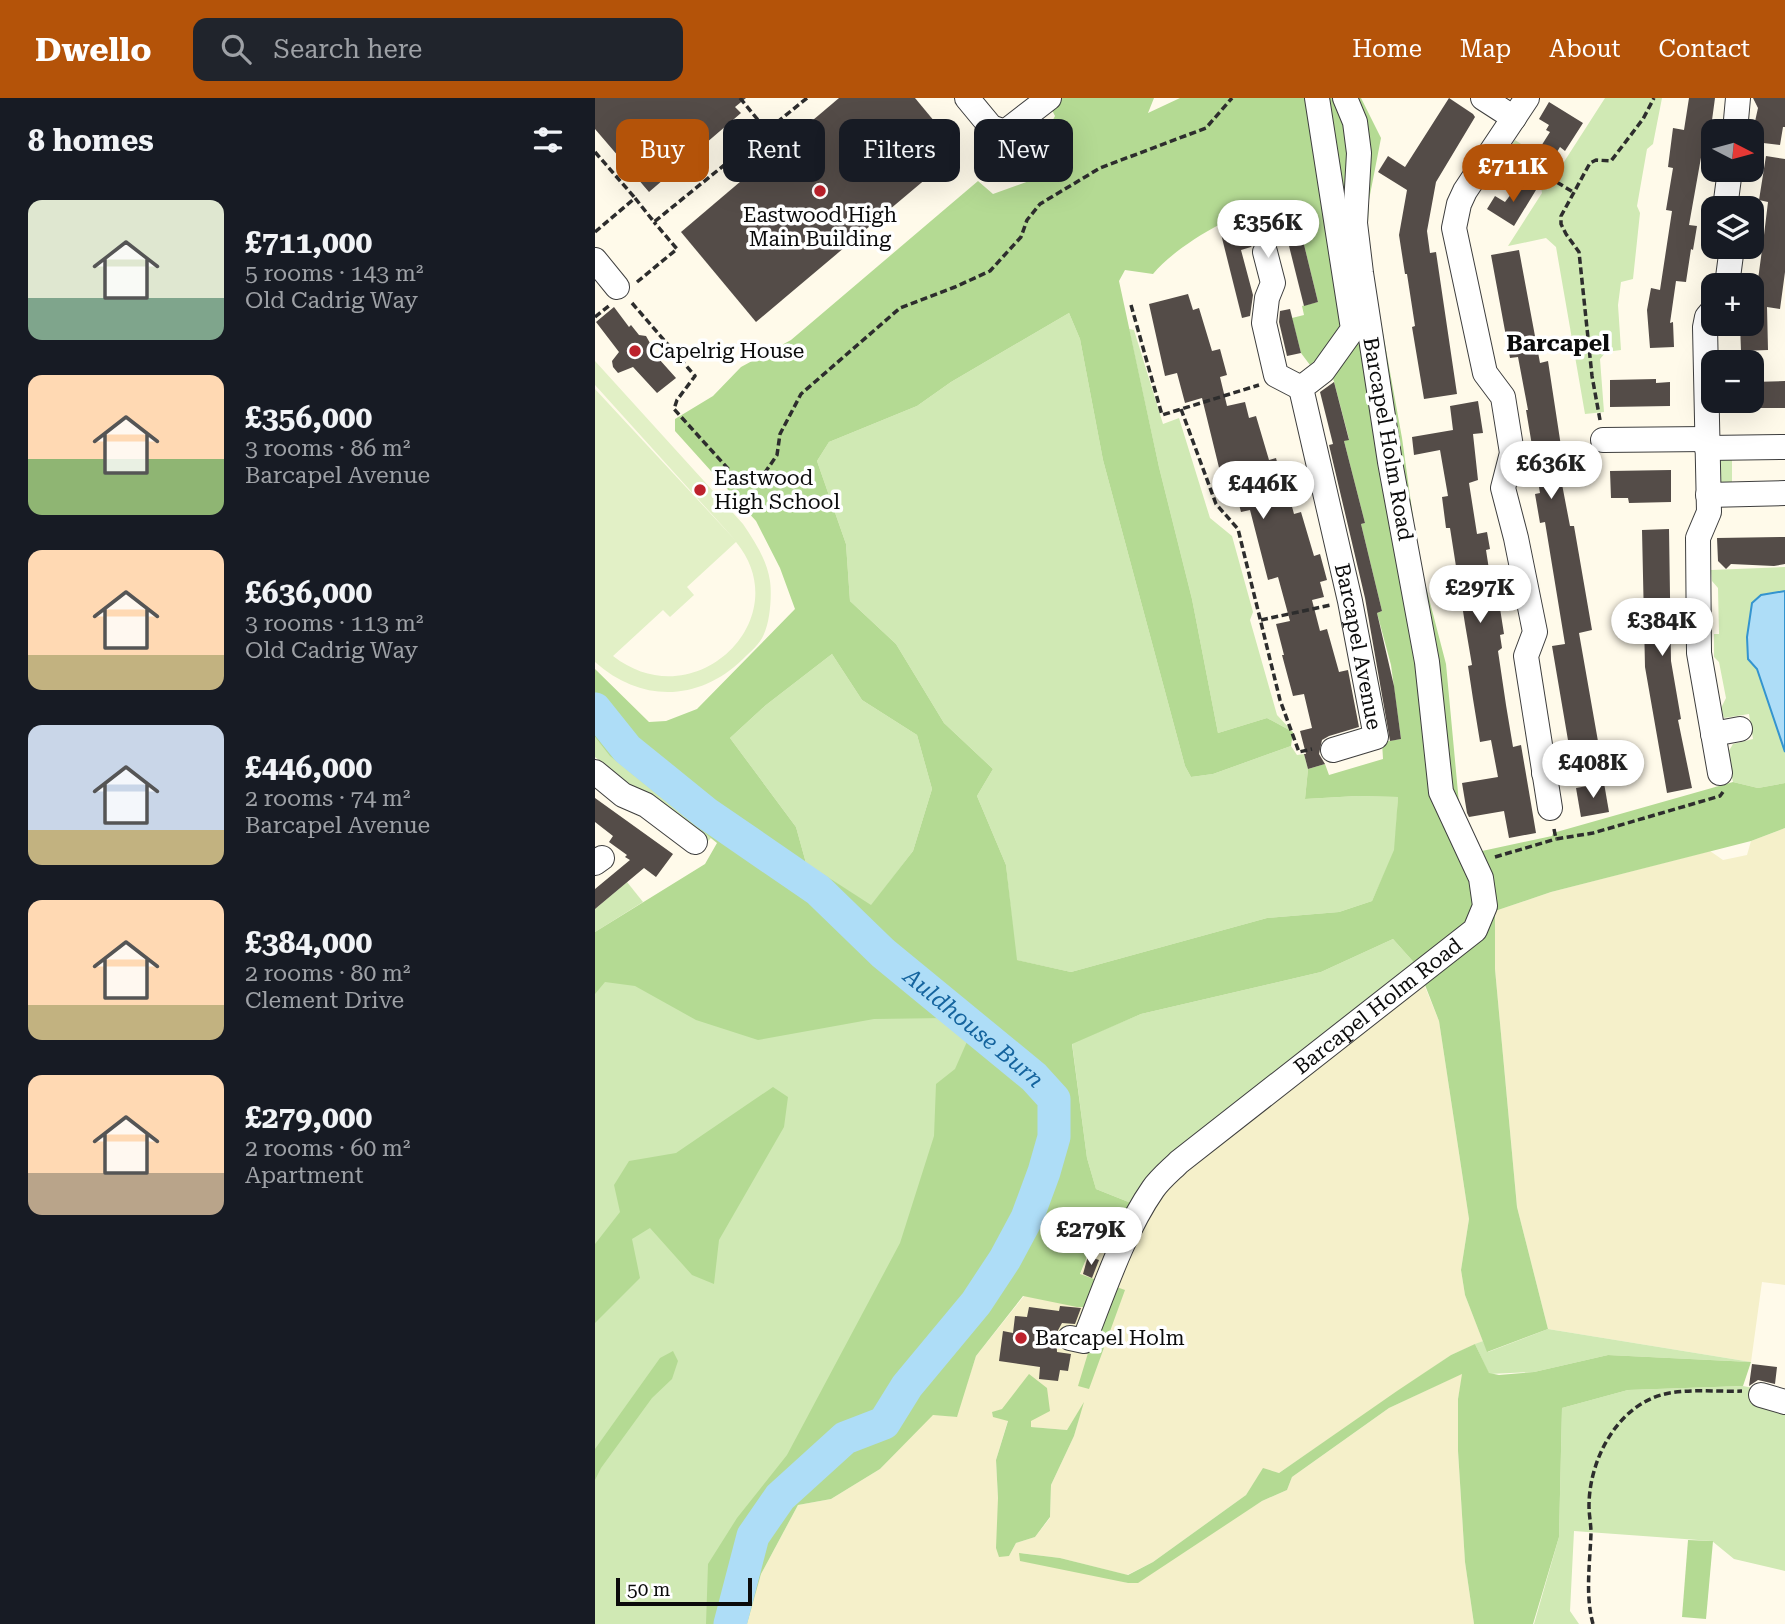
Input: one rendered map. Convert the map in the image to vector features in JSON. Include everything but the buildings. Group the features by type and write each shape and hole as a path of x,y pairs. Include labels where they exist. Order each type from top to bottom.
{"street":[{"path":"967,98 991,127 1005,132 1049,98"},
{"path":"1265,252 1273,283 1267,298 1264,323 1276,375 1301,388 1323,371 1353,329 1317,98"},
{"name":"Barcapel Holm Road","path":"1070,1338 1084,1341 1109,1278 1154,1187 1179,1162 1475,930 1485,906 1481,878 1441,792 1427,662 1390,462 1361,273 1356,223 1359,153 1355,122 1345,98"},
{"path":"1483,98 1521,108 1465,191 1454,228 1485,373 1503,397 1512,453 1503,488 1535,632 1526,656 1550,808"},
{"path":"1736,119 1738,98"},
{"path":"595,260 620,290"},
{"path":"1705,336 1709,512 1698,538 1699,653 1720,784"},
{"name":"Barcapel Avenue","path":"1301,388 1350,601 1376,737 1333,750"},
{"path":"1603,440 1785,447"},
{"path":"1708,495 1785,493"},
{"path":"1713,734 1740,729"},
{"path":"1544,773 1572,770"},
{"path":"595,772 623,795 646,805 695,842"},
{"path":"1761,1395 1785,1402"}],"path":[{"path":"740,98 757,119"},
{"path":"782,119 807,98"},
{"path":"620,290 695,376 677,400 674,409 741,482 750,483 764,474 778,455 780,434 801,394 900,308 990,271 1021,237 1027,220 1040,204 1100,168 1206,128 1232,98"},
{"path":"1603,440 1592,376 1579,252 1561,224 1561,216 1590,163 1596,160 1611,161 1643,119 1654,98"},
{"path":"1497,145 1573,192"},
{"path":"595,152 677,249 620,290 595,317"},
{"path":"654,222 723,166"},
{"path":"595,232 635,198"},
{"path":"1131,305 1162,415 1256,386 1276,375"},
{"path":"1181,409 1216,504 1238,528 1280,700 1299,752 1330,744 1333,750"},
{"path":"1261,620 1350,601"},
{"path":"1475,864 1556,839 1593,833 1720,784"},
{"path":"1550,808 1556,839"},
{"path":"1593,1624 1589,1608 1589,1504 1595,1471 1605,1445 1620,1422 1647,1401 1662,1395 1748,1391 1761,1395"}],"shaded area":[{"path":"1785,828 1785,1285 1762,1282 1751,1362 1548,1329 1517,1207 1495,969 1495,911 1551,892 1710,851 1723,860 1747,855 1751,841"},
{"path":"1421,977 1439,1021 1469,1219 1461,1270 1465,1295 1483,1341 1451,1355 1279,1473 1263,1469 1246,1495 1153,1562 1127,1575 1060,1558 1020,1553 1128,1583 1262,1501 1287,1490 1292,1477 1389,1408 1463,1373 1458,1399 1458,1451 1465,1562 1474,1624 747,1624 761,1574 798,1505 831,1499 880,1469 933,1414 956,1417 976,1356 1024,1296 1080,1275 1095,1237 1120,1234 1164,1185","holes":["1082,1406 1074,1436 1051,1485 1050,1518 1035,1537 1016,1543 1009,1556 998,1498 996,1460 1008,1420 992,1413 1002,1409 1031,1421 1030,1427 1067,1430"]}],"green space":[{"path":"1055,98 1154,98 1148,113 1180,98 1311,98 1342,329 1310,365 1301,353 1292,318 1304,315 1302,306 1318,302 1295,208 1286,204 1264,207 1229,220 1178,251 1153,274 1125,270 1119,281 1159,467 1192,599 1218,733 1267,718 1293,732 1291,746 1213,774 1191,777 1185,766 1103,460 1080,339 1069,313 951,382 917,406 829,442 817,461 846,544 850,601 896,644 944,723 993,769 977,796 1006,865 1017,960 1071,972 1267,918 1339,912 1372,901 1394,850 1398,797 1305,799 1308,769 1325,764 1329,775 1383,759 1382,742 1401,739 1391,665 1377,613 1382,611 1361,524 1365,523 1344,441 1349,439 1333,378 1360,334 1326,98 1361,98 1381,138 1369,200 1367,245 1402,438 1419,560 1446,664 1460,814 1482,851 1552,836 1553,833 1733,782 1758,788 1785,783 1785,828 1751,841 1551,892 1495,911 1495,969 1517,1207 1548,1329 1487,1352 1465,1295 1461,1270 1469,1219 1439,1021 1418,967 1393,939 1321,972 1141,1014 1072,1044 1087,1158 1096,1189 1136,1205 1120,1234 1095,1237 1080,1274 1125,1290 1089,1389 1078,1386 1102,1307 1077,1307 1023,1296 976,1356 957,1417 933,1415 880,1469 831,1499 798,1505 761,1574 747,1624 706,1624 708,1564 737,1518 787,1455 900,1243 934,1136 936,1084 955,1069 969,1037 946,1018 874,1019 758,1040 696,1020 635,986 605,982 595,994 595,932 705,864 717,843 610,756 595,737 595,669 649,722 666,721 697,709 795,609 780,568 756,521 675,431 675,419 713,396 741,367 791,340 977,182 993,194 1026,182 1073,182 1073,119 1053,119 1055,116 1049,104","holes":["832,654 862,700 917,735 932,789 913,851 871,905 806,863 796,827 730,738 766,705"]},
{"path":"1605,98 1662,98 1653,144 1647,149 1637,206 1640,213 1633,279 1621,282 1618,305 1621,350 1606,352 1600,359 1604,412 1585,414 1556,247 1546,238 1508,246 1542,193 1541,187 1501,162 1515,140 1556,167 1562,165"},
{"path":"1069,313 1080,339 1103,460 1185,766 1191,777 1213,774 1291,746 1297,755 1304,754 1308,769 1305,799 1398,797 1395,850 1372,901 1339,912 1267,918 1071,972 1016,960 1006,865 977,796 993,769 944,723 896,644 850,601 846,544 817,461 829,442 917,406 951,382"},
{"path":"1129,329 1134,330 1163,424 1179,418 1210,518 1232,536 1253,612 1250,620 1277,715 1293,732 1267,718 1218,733 1192,599 1159,467"},
{"path":"595,361 743,524 766,566 771,601 762,638 755,648 726,673 689,690 670,692 631,685 595,662 595,389 736,541 595,385","holes":["736,542 752,571 755,601 746,628 729,652 705,668 676,676 644,673 613,656 663,610 670,617 694,595 687,587"]},
{"path":"1720,456 1732,456 1732,484 1721,485"},
{"path":"1785,567 1785,783 1758,788 1733,782 1727,754 1733,744 1753,739 1749,714 1724,718 1721,708 1726,698 1719,662 1714,657 1714,634 1719,634 1718,588 1712,581 1711,570"},
{"path":"832,654 862,700 917,735 932,789 913,851 871,906 806,863 796,827 730,738 766,705"},
{"path":"595,737 611,756 711,838 708,841 696,829 685,828 595,757"},
{"path":"627,882 643,902 595,932 595,909"},
{"path":"1393,939 1418,967 1136,1205 1096,1189 1087,1158 1072,1043 1141,1014 1321,972"},
{"path":"595,966 1003,1016 997,1079 720,1624 595,1624"},
{"path":"773,1087 788,1097 784,1127 719,1240 714,1284 692,1275 650,1228 632,1239 640,1278 595,1323 595,1244 620,1212 614,1185 629,1161 676,1153"},
{"path":"1548,1329 1751,1362 1608,1355 1534,1372 1489,1374 1475,1344 1483,1341 1488,1352"},
{"path":"1475,1344 1489,1373 1499,1375 1534,1372 1608,1355 1751,1362 1743,1386 1628,1390 1562,1408 1559,1537 1533,1624 1474,1624 1465,1562 1458,1451 1458,1399 1462,1374 1389,1408 1292,1477 1287,1490 1262,1501 1138,1583 1020,1561 1019,1553 1060,1558 1128,1575 1153,1562 1246,1495 1263,1468 1279,1473 1451,1355"},
{"path":"673,1351 678,1361 672,1379 652,1398 595,1480 595,1449 660,1358"},
{"path":"1029,1374 1047,1388 1050,1411 1031,1421 1031,1427 1067,1430 1084,1402 1074,1436 1051,1485 1050,1517 1035,1537 1016,1543 1009,1556 999,1557 996,1548 996,1460 1008,1421 993,1417 992,1412 1002,1409"},
{"path":"1743,1386 1785,1394 1785,1571 1734,1559 1712,1541 1574,1531 1570,1611 1579,1624 1534,1624 1559,1537 1562,1408 1628,1390"},
{"path":"1688,1540 1713,1541 1706,1619 1682,1617"}],"water":[{"path":"1785,591 1785,752 1757,669 1748,659 1747,637 1752,603 1761,595"}],"waterway":[{"name":"Auldhouse Burn","path":"595,709 627,749 706,813 818,890 883,953 1034,1077 1054,1099 1054,1137 1044,1172 1027,1218 1005,1259 976,1303 907,1386 884,1423 845,1438 780,1497 753,1536 730,1624"}],"place":[{"name":"Eastwood High Main Building","path":"820,191"},
{"name":"Capelrig House","path":"635,351"},
{"name":"Eastwood High School","path":"700,490"},
{"name":"Barcapel Holm","path":"1021,1338"}],"district":[{"name":"Barcapel","path":"1558,343"}]}
